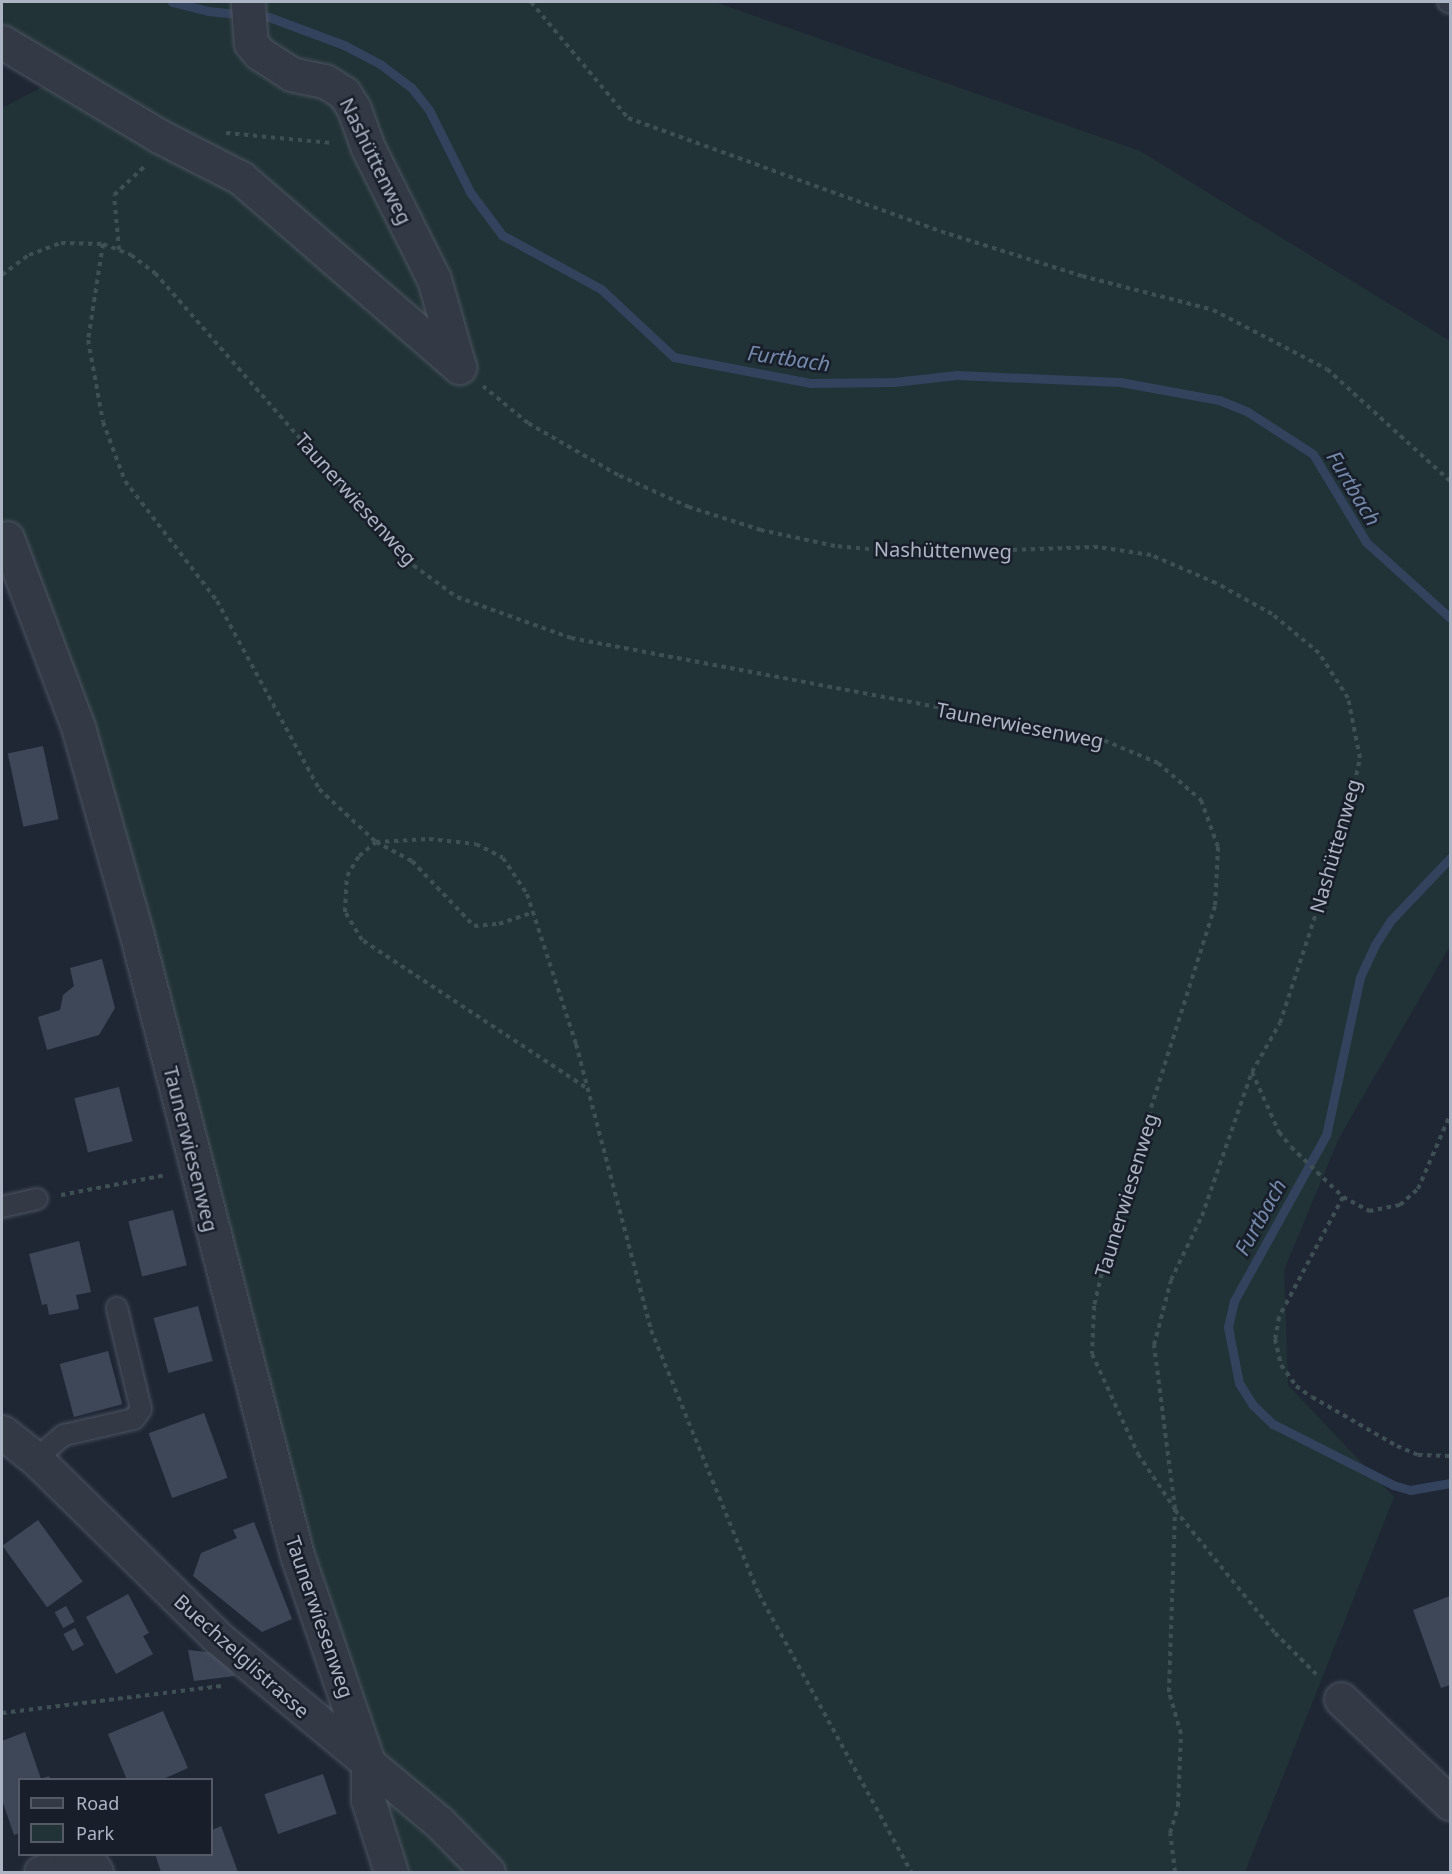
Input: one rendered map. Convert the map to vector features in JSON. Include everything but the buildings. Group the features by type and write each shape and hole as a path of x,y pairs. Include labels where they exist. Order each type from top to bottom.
{"street":[{"name":"Nashüttenweg","path":"248,16 251,43 259,53 291,74 325,81 344,93 368,148 434,279 459,367"},
{"path":"2,42 176,145 241,178 459,367"},
{"name":"Taunerwiesenweg","path":"7,538 78,727 136,932 297,1555 368,1762"},
{"name":"Buechzelglistrasse","path":"2,1432 36,1459 217,1636 439,1822 488,1872"},
{"path":"1341,1698 1450,1803"},
{"path":"368,1762 368,1800 391,1872"},
{"path":"41,1872 70,1862 93,1866 96,1872"}],"lane":[{"path":"2,1207 37,1199"},
{"path":"36,1459 64,1435 134,1419 141,1409 117,1308"}],"path":[{"path":"531,2 628,118 949,234 1082,276 1213,310 1327,369 1450,481"},
{"path":"119,250 114,195 151,160 176,145 232,132 368,148"},
{"name":"Taunerwiesenweg","path":"2,275 28,255 61,243 103,244 119,250 155,273 406,560 457,597 571,638 1096,737 1158,763 1200,800 1218,847 1215,906 1112,1230 1094,1306 1092,1354 1138,1454 1175,1509 1275,1633 1341,1698"},
{"path":"103,244 88,340 103,422 125,481 217,601 255,665 319,789 376,842 412,861 474,926 499,924 533,912"},
{"name":"Nashüttenweg","path":"459,367 528,423 618,475 689,507 761,530 835,546 914,553 1098,547 1151,555 1216,583 1272,614 1319,653 1348,698 1360,758 1347,819 1280,1023 1252,1072"},
{"path":"585,1087 362,940 345,912 346,876 358,856 376,842 429,839 476,844 503,858 527,894 576,1044 585,1087 651,1329 759,1594 911,1872"},
{"path":"1175,1872 1170,1833 1178,1806 1181,1734 1169,1692 1175,1509 1154,1344 1171,1280 1202,1216 1252,1072"},
{"path":"1252,1072 1279,1132 1291,1147 1343,1197 1369,1212 1400,1204 1418,1189 1450,1115"},
{"path":"37,1199 196,1169"},
{"path":"1343,1197 1279,1317 1275,1339 1281,1365 1296,1386 1397,1446 1418,1455 1450,1456"},
{"path":"2,1713 236,1684"}],"green space":[{"path":"2,2 715,2 1140,151 1450,341 1450,946 1339,1138 1284,1270 1288,1385 1394,1497 1245,1872 391,1872 196,1169 2,524 2,108 60,78 2,41"}],"waterway":[{"name":"Furtbach","path":"172,2 208,11 269,17 344,45 380,64 411,87 429,110 470,192 502,235 601,289 674,357 810,383 894,382 957,375 1120,382 1219,400 1248,412 1313,454 1366,542 1450,618"},
{"name":"Furtbach","path":"1450,858 1391,920 1375,945 1360,977 1326,1135 1234,1301 1228,1327 1239,1383 1252,1404 1273,1424 1393,1485 1410,1490 1450,1483"}]}
